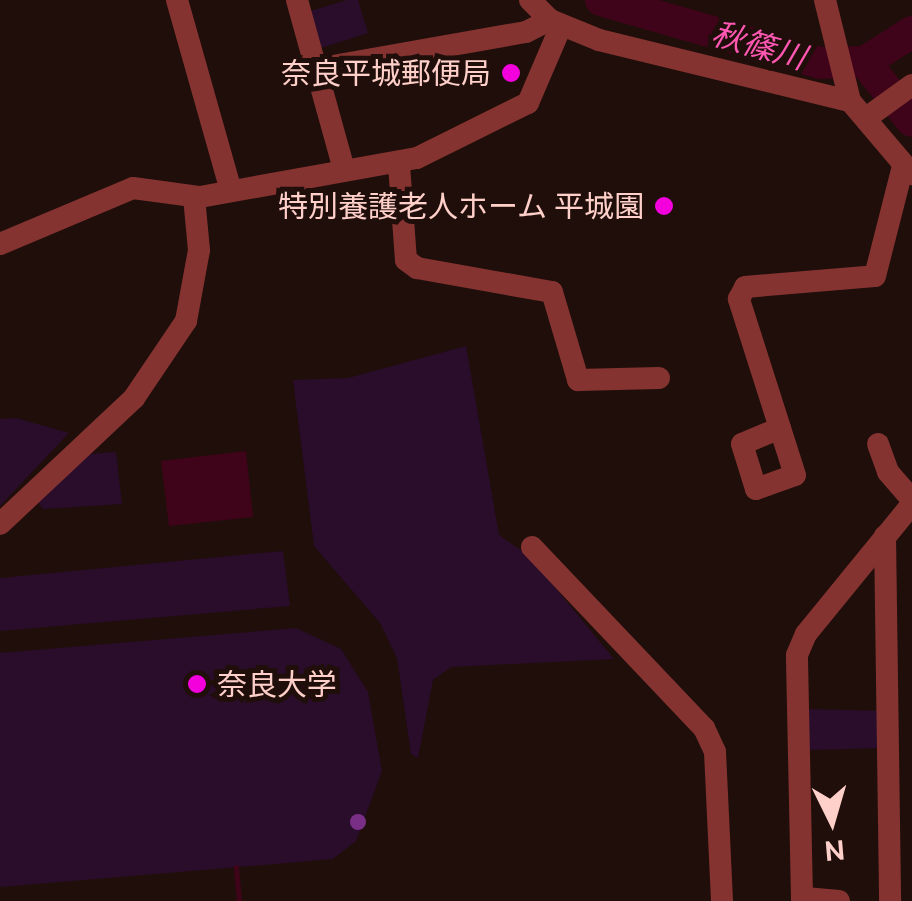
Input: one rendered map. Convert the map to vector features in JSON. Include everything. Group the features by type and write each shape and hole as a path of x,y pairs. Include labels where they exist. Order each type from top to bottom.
{"street":[{"path":"177,0 232,191"},
{"path":"297,0 344,170"},
{"path":"530,0 556,23 722,75 861,101 911,86"},
{"path":"780,428 739,299 744,287 876,276 908,170 861,101 836,42 825,0"},
{"path":"316,68 526,32 556,23"},
{"path":"0,244 133,188 194,197 344,170 399,166 528,103 556,23"},
{"path":"399,166 406,260 417,268 552,292 578,380 659,378"},
{"path":"0,524 134,398 186,322 199,250 194,197"},
{"path":"838,901 802,898 797,656 806,634 912,502 888,472 878,444"},
{"path":"885,536 890,901"},
{"path":"532,547 704,728 715,752 722,901"}],"shaded area":[{"path":"358,0 368,33 318,49 307,12"},
{"path":"466,346 499,535 529,556 614,659 451,667 433,680 418,758 411,754 397,658 380,623 314,546 293,380 348,378"},
{"path":"16,418 69,433 0,506 0,419"},
{"path":"246,451 253,517 169,526 161,461"},
{"path":"116,452 122,504 43,509 36,499 87,454"},
{"path":"283,551 290,606 0,631 0,578"},
{"path":"296,628 341,649 368,692 382,771 356,841 333,859 0,887 0,653"},
{"path":"808,709 883,711 885,748 808,750"}],"waterway":[{"name":"秋篠川","path":"601,0 820,63 865,62 912,32"},
{"path":"865,62 912,121"},
{"path":"236,867 239,901"}],"place":[{"name":"奈良平城郵便局","path":"511,73"},
{"name":"特別養護老人ホーム 平城園","path":"664,206"},
{"name":"奈良大学","path":"197,684"}]}
